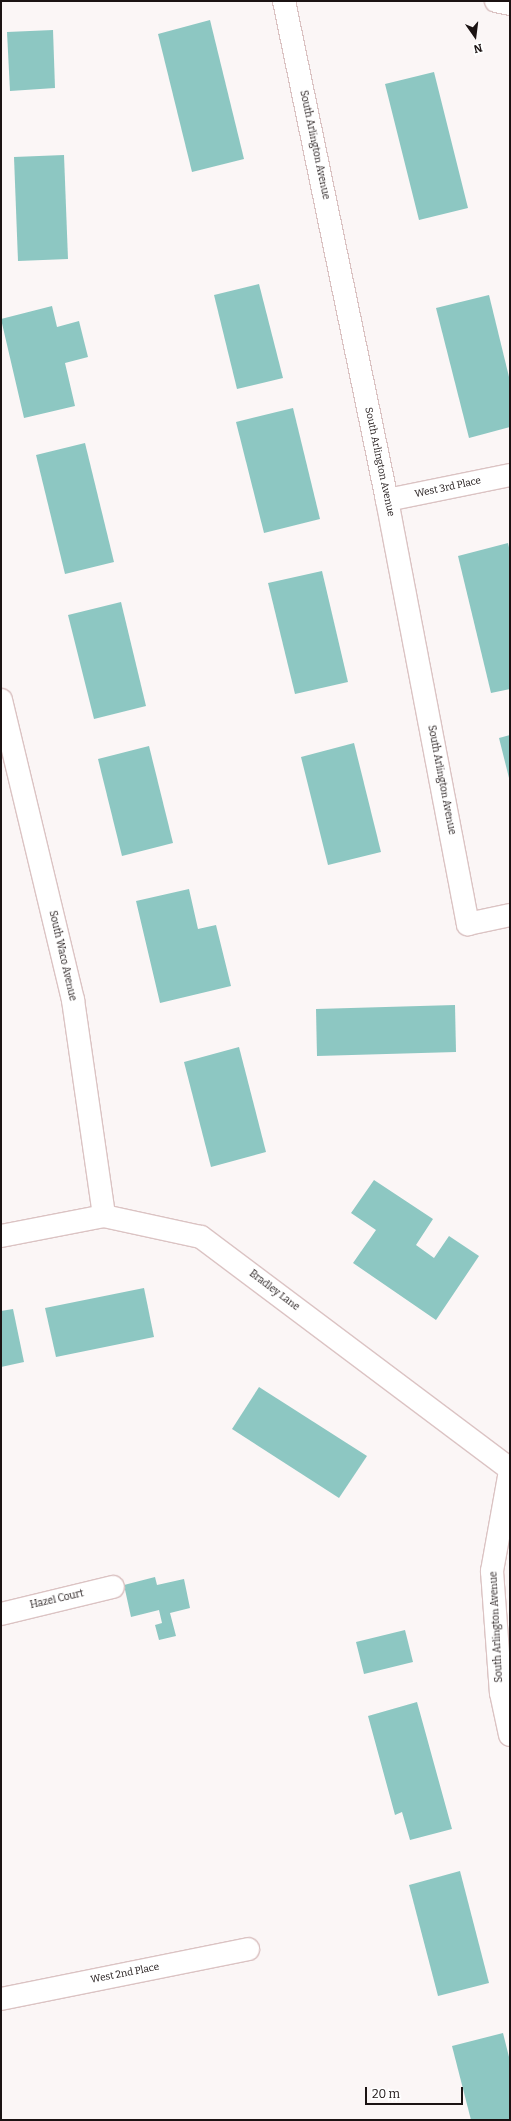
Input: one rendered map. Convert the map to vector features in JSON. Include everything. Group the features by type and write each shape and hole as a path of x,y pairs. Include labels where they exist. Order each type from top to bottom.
{"street":[{"name":"South Arlington Avenue","path":"284,1 387,500 468,924 510,915"},
{"path":"496,1 510,4"},
{"name":"West 3rd Place","path":"387,500 510,475"},
{"name":"South Waco Avenue","path":"1,700 73,1000 104,1216"},
{"name":"Bradley Lane","path":"1,1236 104,1216 201,1236 510,1470"},
{"name":"South Arlington Avenue","path":"510,1470 492,1571 501,1693 510,1735"},
{"name":"Hazel Court","path":"1,1614 113,1587"},
{"name":"West 2nd Place","path":"1,1999 248,1949"}],"building":[{"path":"210,20 244,159 192,172 158,34"},
{"path":"53,30 55,88 10,91 7,32"},
{"path":"434,72 468,208 419,220 385,84"},
{"path":"64,155 68,259 18,261 14,157"},
{"path":"259,284 283,378 237,389 214,295"},
{"path":"489,295 510,381 510,427 469,438 436,308"},
{"path":"52,306 57,327 79,321 88,357 65,363 75,406 24,418 1,319"},
{"path":"293,408 320,519 264,533 236,422"},
{"path":"85,443 114,562 65,574 36,455"},
{"path":"508,543 510,552 510,689 491,693 458,556"},
{"path":"322,571 348,682 295,694 268,583"},
{"path":"121,602 146,706 94,719 68,615"},
{"path":"510,735 510,778 509,778 499,738"},
{"path":"354,743 381,852 328,865 301,757"},
{"path":"149,746 173,843 122,856 98,759"},
{"path":"189,889 198,929 216,925 231,986 160,1003 136,901"},
{"path":"455,1005 456,1052 317,1056 316,1009"},
{"path":"239,1047 266,1152 211,1167 184,1062"},
{"path":"374,1180 433,1219 416,1245 434,1258 449,1236 479,1256 436,1320 353,1263 376,1230 351,1213"},
{"path":"144,1288 154,1337 56,1357 45,1308"},
{"path":"13,1309 24,1362 1,1367 1,1311"},
{"path":"259,1387 367,1456 339,1498 232,1429"},
{"path":"155,1577 157,1585 184,1579 190,1608 170,1613 176,1636 159,1640 155,1625 162,1623 159,1610 131,1617 124,1585"},
{"path":"405,1630 413,1662 364,1674 356,1642"},
{"path":"417,1702 452,1829 410,1840 402,1812 395,1815 368,1716"},
{"path":"460,1871 489,1983 438,1996 409,1885"},
{"path":"503,2033 510,2061 510,2120 471,2120 452,2046"}]}
